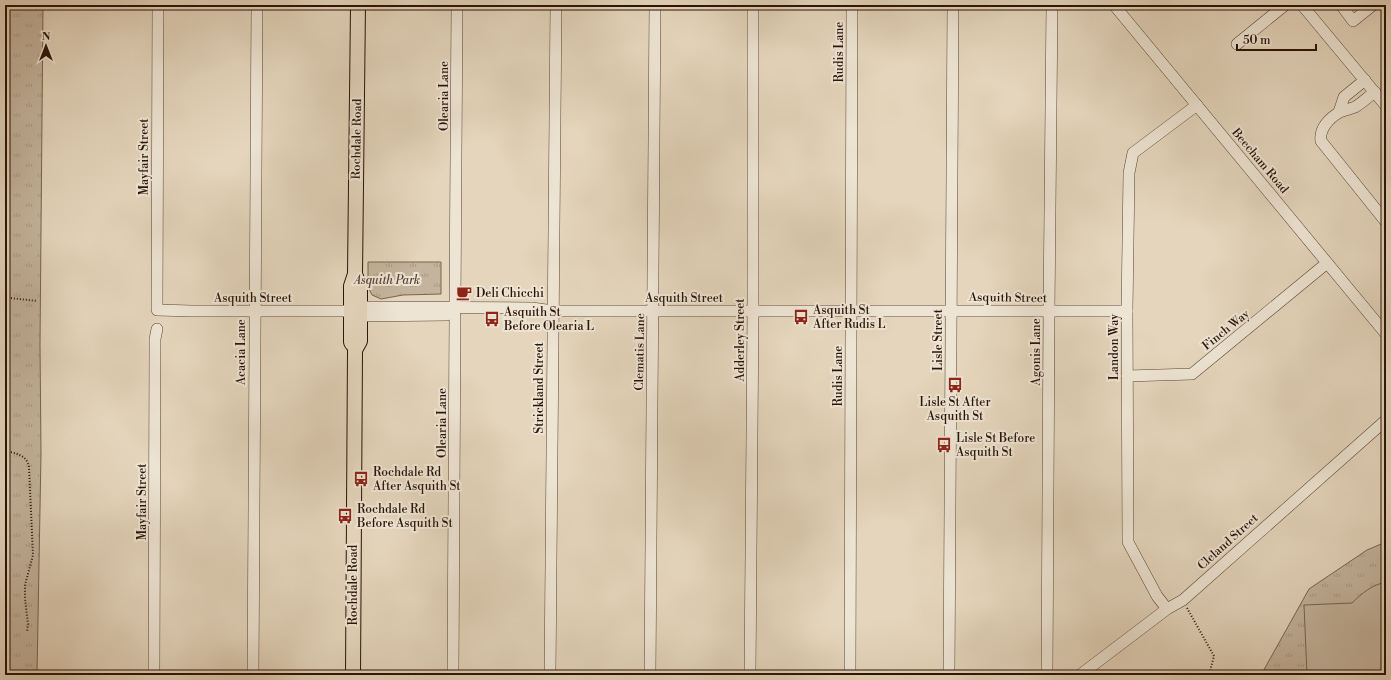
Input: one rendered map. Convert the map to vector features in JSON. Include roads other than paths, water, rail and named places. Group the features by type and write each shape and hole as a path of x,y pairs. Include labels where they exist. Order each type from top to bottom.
{"main road":[{"name":"Rochdale Road","path":"353,675 355,350 360,341 356,311 360,286 355,274 358,5"}],"street":[{"name":"Mayfair Street","path":"157,310 158,5"},
{"name":"Acacia Lane","path":"253,675 257,5"},
{"name":"Olearia Lane","path":"453,675 457,5"},
{"name":"Strickland Street","path":"550,675 556,5"},
{"name":"Clematis Lane","path":"650,675 654,311 655,5"},
{"name":"Adderley Street","path":"750,675 753,312 753,5"},
{"name":"Rudis Lane","path":"850,675 852,5"},
{"name":"Lisle Street","path":"949,675 953,5"},
{"name":"Agonis Lane","path":"1047,675 1052,5"},
{"name":"Beecham Road","path":"1114,5 1386,334"},
{"path":"1237,44 1285,5"},
{"path":"1302,5 1386,106"},
{"path":"1341,5 1353,21 1373,5"},
{"path":"1339,112 1344,97 1365,80"},
{"path":"1375,92 1355,107 1339,112 1322,128 1320,137 1321,142 1386,222"},
{"name":"Landon Way","path":"1167,609 1157,596 1128,542 1127,311 1129,173 1133,152 1197,105"},
{"name":"Finch Way","path":"1127,376 1192,374 1327,263"},
{"name":"Asquith Street","path":"157,310 455,311 532,315 553,311 1127,311"},
{"name":"Mayfair Street","path":"154,675 155,339 157,329"},
{"name":"Cleland Street","path":"1080,675 1167,609 1183,600 1386,420"}],"place":[{"name":"Deli Chicchi","path":"464,293"},
{"name":"Asquith St After Rudis L","path":"801,317"},
{"name":"Asquith St Before Olearia L","path":"492,319"},
{"name":"Lisle St After Asquith St","path":"955,385"},
{"name":"Lisle St Before Asquith St","path":"944,445"},
{"name":"Rochdale Rd After Asquith St","path":"361,479"},
{"name":"Rochdale Rd Before Asquith St","path":"345,516"}],"park label":[{"name":"Asquith Park","path":"387,280"}]}
